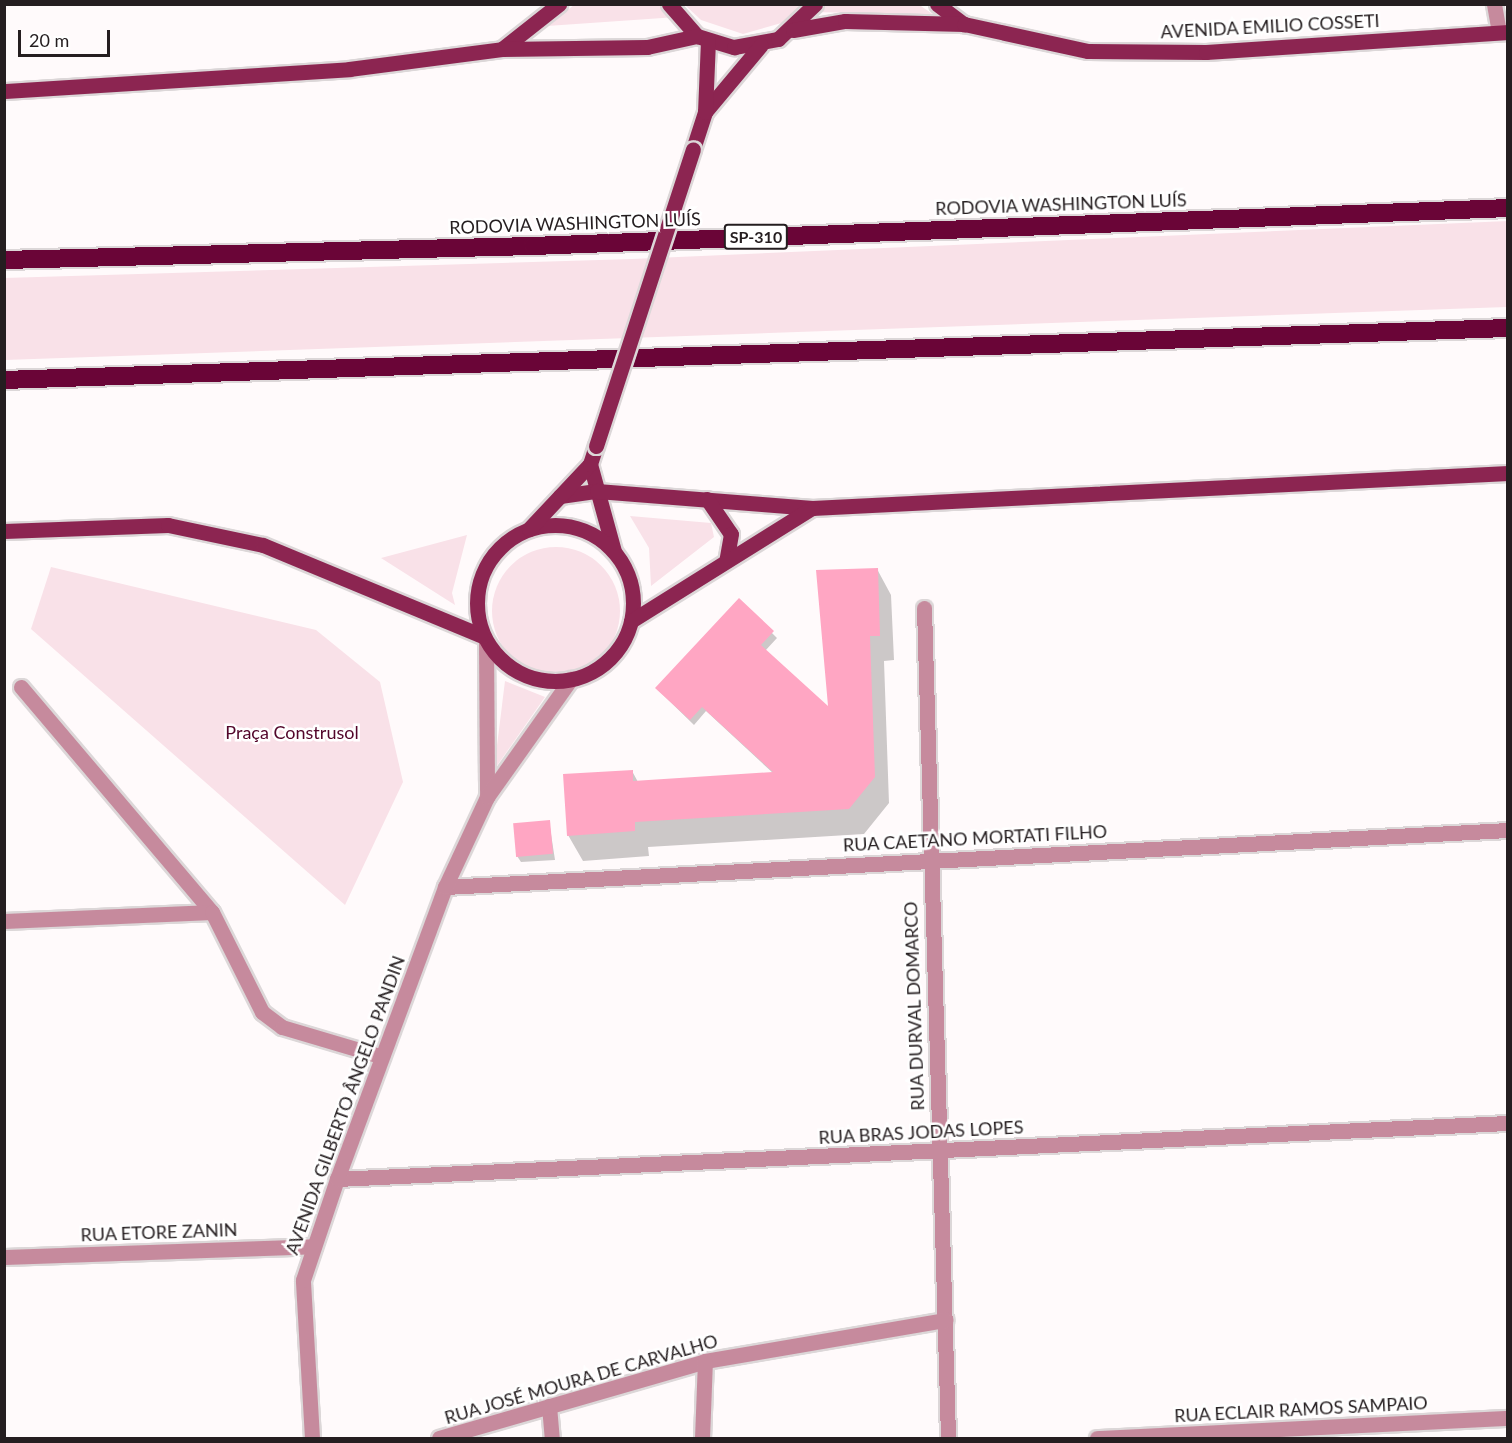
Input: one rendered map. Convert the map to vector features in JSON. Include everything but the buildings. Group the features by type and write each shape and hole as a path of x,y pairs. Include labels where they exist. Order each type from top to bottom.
{"highway":[{"name":"RODOVIA WASHINGTON LUÍS","path":"4,260 533,246 1508,208"},
{"path":"4,380 1508,328"}],"main road":[{"path":"502,49 559,4"},
{"path":"484,639 477,611 478,585 488,561 529,529 590,464 705,112 703,38 669,4"},
{"path":"705,112 761,45 793,30 815,4"},
{"name":"AVENIDA EMILIO COSSETI","path":"937,4 964,24"},
{"name":"AVENIDA EMILIO COSSETI","path":"793,30 845,21 964,24 1088,51 1206,52 1503,32"},
{"path":"4,92 349,69 502,49 647,47 703,38 761,45"},
{"path":"590,464 614,551 631,584 631,621"},
{"path":"560,496 597,491 812,508 1508,473"},
{"path":"707,499 731,534 726,561"},
{"path":"4,531 168,525 263,545 484,639 522,674 571,680 610,659 631,621 812,508"},
{"path":"529,529 566,525 600,539 614,551"}],"street":[{"path":"1494,4 1503,32"},
{"name":"RUA DURVAL DOMARCO","path":"924,608 937,1151 946,1320 948,1438"},
{"name":"AVENIDA GILBERTO ÂNGELO PANDIN","path":"484,639 487,797"},
{"name":"AVENIDA GILBERTO ÂNGELO PANDIN","path":"312,1438 303,1280 337,1179 380,1056 445,887 487,797 571,680"},
{"path":"21,687 212,912 262,1012 282,1027 380,1056"},
{"name":"RUA CAETANO MORTATI FILHO","path":"445,887 1508,830"},
{"path":"4,921 212,912"},
{"name":"RUA BRAS JODAS LOPES","path":"337,1179 1508,1123"},
{"name":"RUA ETORE ZANIN","path":"4,1257 315,1246"},
{"name":"RUA JOSÉ MOURA DE CARVALHO","path":"439,1438 705,1361 946,1320"},
{"path":"702,1438 705,1361"},
{"path":"549,1406 552,1438"},
{"name":"RUA ECLAIR RAMOS SAMPAIO","path":"1097,1438 1508,1418"}],"green space":[{"path":"918,4 934,15 814,12 819,5"},
{"path":"574,5 672,5 677,17 547,26"},
{"path":"685,5 803,5 785,22 743,34 701,20"},
{"path":"1508,221 1507,307 5,360 4,278 632,259"},
{"path":"630,516 711,523 714,537 651,586 649,548"},
{"path":"467,535 452,593 455,605 381,558"},
{"path":"556,547 581,552 601,566 615,586 620,611 615,636 601,656 581,670 556,675 531,670 511,656 497,636 492,611 497,586 511,566 531,552"},
{"name":"Praça Construsol","path":"51,567 316,630 380,682 403,782 345,905 31,629"},
{"path":"505,681 545,697 494,770"}]}
